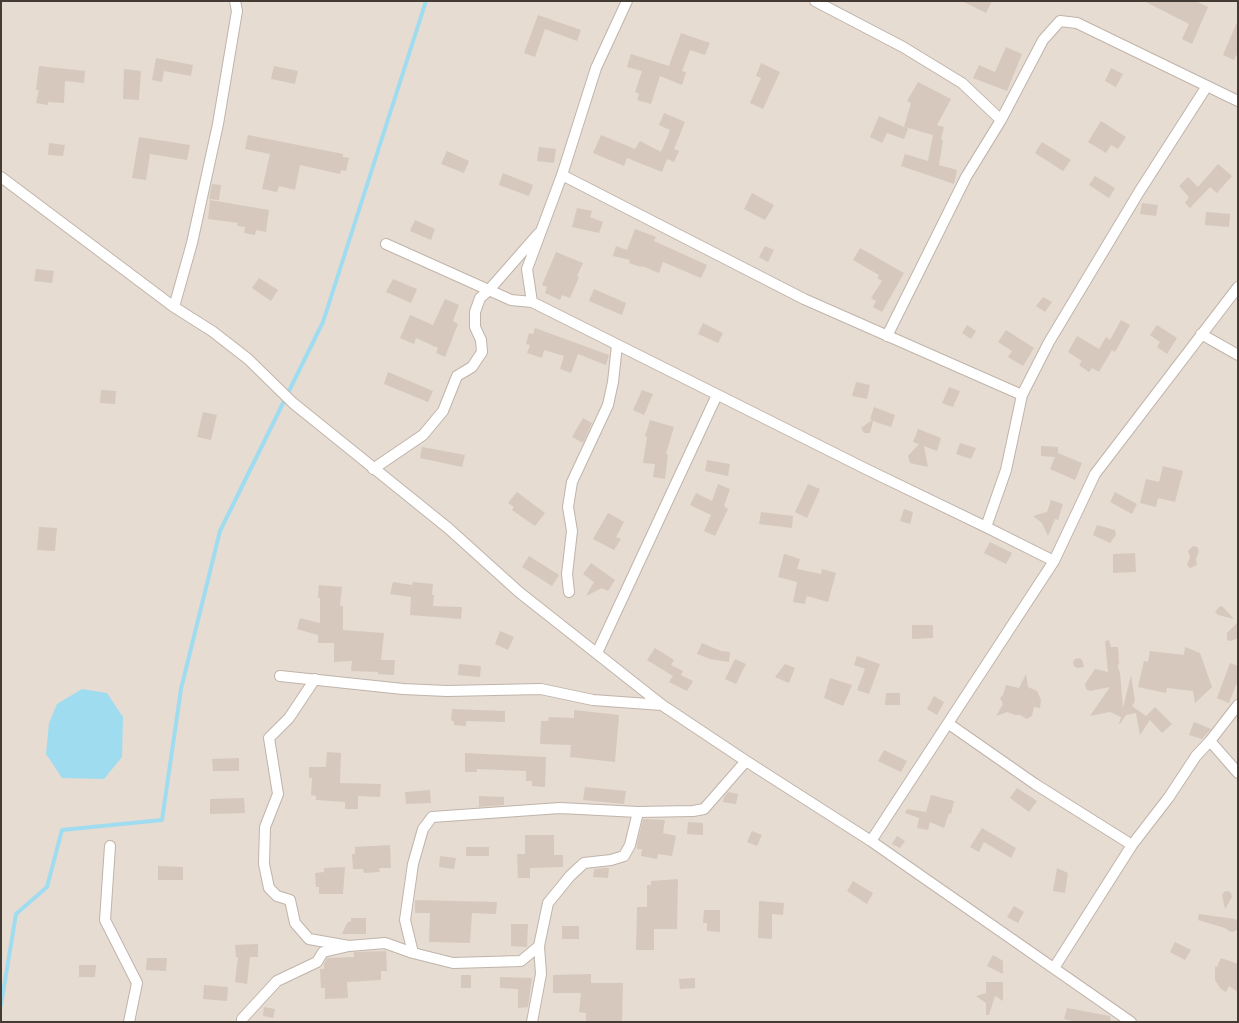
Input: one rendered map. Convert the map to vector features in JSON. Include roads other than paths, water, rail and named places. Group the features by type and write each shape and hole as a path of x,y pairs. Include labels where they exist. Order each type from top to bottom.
{"street":[{"path":"174,307 192,243 218,124 237,11 235,1"},
{"path":"532,302 527,269 562,175 596,68 627,1"},
{"path":"815,1 903,47 962,83 1001,120"},
{"path":"887,336 966,177 1001,120 1043,40 1060,21 1077,23 1238,101"},
{"path":"986,527 1006,470 1022,395 1049,342 1139,192 1207,86"},
{"path":"562,175 804,299 1022,395"},
{"path":"1,177 174,307 218,336 248,359 293,403 448,528 518,592 662,705 871,840 1131,1022"},
{"path":"373,469 423,435 443,411 457,376 472,367 482,352 481,340 475,327 475,312 480,298 542,229"},
{"path":"386,244 511,300 532,302 866,470 1054,561"},
{"path":"871,840 949,724 1054,561 1095,474 1238,287"},
{"path":"1201,334 1238,355"},
{"path":"569,592 567,574 572,531 568,507 572,482 608,405 613,382 617,345"},
{"path":"596,653 717,395"},
{"path":"280,676 439,690 541,689 593,700 662,705"},
{"path":"315,679 289,718 269,738 278,794 265,827 264,864 269,888 277,896 290,900 295,923 309,939 349,946"},
{"path":"1054,968 1132,845 1196,756 1238,705"},
{"path":"949,724 1036,784 1132,845"},
{"path":"1210,741 1238,772"},
{"path":"413,953 405,920 413,864 423,829 432,818 560,808 638,812 693,811 704,808 746,761"},
{"path":"532,1022 541,974 540,946 548,903 570,876 584,863 612,860 624,856 630,845 638,812"},
{"path":"110,846 105,920 137,983 129,1022"},
{"path":"242,1022 242,1019 277,981 317,962 323,952 349,946 385,943 413,953 453,963 521,961 540,946"}],"water":[{"path":"82,689 107,693 123,717 122,757 104,779 62,778 46,754 49,723 57,704"}],"waterway":[{"path":"1,1005 16,914 47,887 62,830 162,820 181,689 220,531 323,322 426,1"}]}
